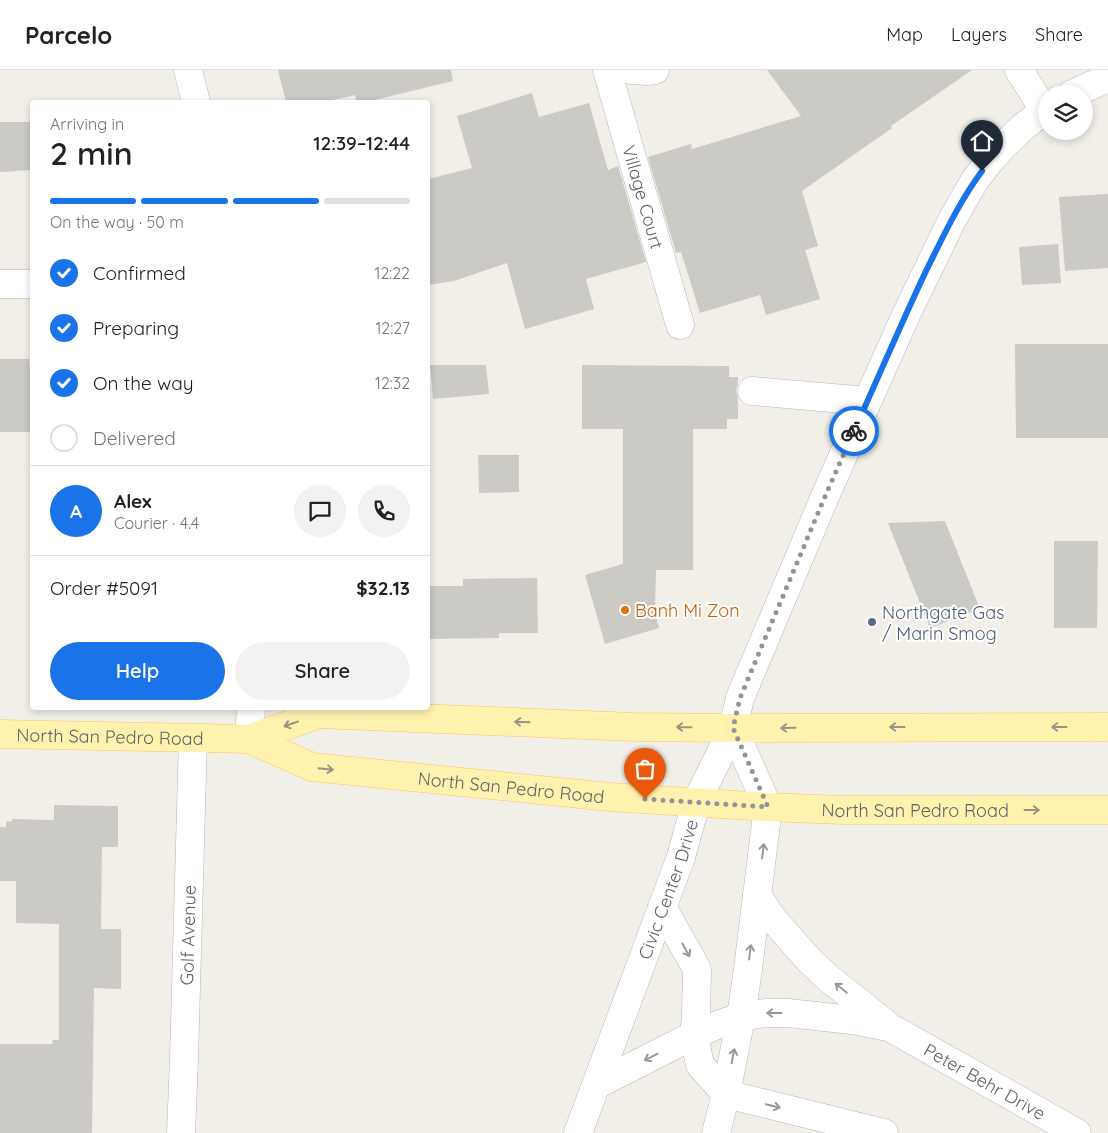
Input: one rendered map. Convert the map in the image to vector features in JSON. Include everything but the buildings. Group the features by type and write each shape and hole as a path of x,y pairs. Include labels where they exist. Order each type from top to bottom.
{"main road":[{"name":"North San Pedro Road","path":"0,734 249,739 319,714 634,727 1108,727"},
{"name":"North San Pedro Road","path":"249,739 312,767 601,796 696,803 843,810 1108,810"}],"street":[{"path":"188,70 196,100"},
{"name":"Village Court","path":"607,70 680,325"},
{"path":"631,70 647,72 654,70"},
{"path":"1019,70 1038,99"},
{"path":"1076,84 1108,78"},
{"name":"Civic Center Drive","path":"578,1133 681,857 696,803 733,728 740,698 826,494 919,286 964,198 984,168 1004,145 1038,115"},
{"path":"0,284 30,284"},
{"path":"752,391 868,401"},
{"path":"249,739 251,710"},
{"path":"716,1133 726,1094 741,1017 768,807 733,728"},
{"name":"Golf Avenue","path":"181,1133 193,738"},
{"name":"Peter Behr Drive","path":"757,895 772,918 809,960 827,977 891,1028 1077,1133"},
{"path":"662,907 697,969 694,1035 700,1065 726,1094 884,1133"},
{"name":"Peter Behr Drive","path":"596,1085 694,1035 741,1017 766,1013 788,1014 852,1020 891,1028"}],"way so far":[{"path":"645,799 768,807 733,728 740,698 854,431"}],"place":[{"name":"Banh Mi Zon","path":"625,610"},
{"name":"Northgate Gas / Marin Smog","path":"872,622"}],"route":[{"path":"854,431 941,241 964,198 982,171"}]}
